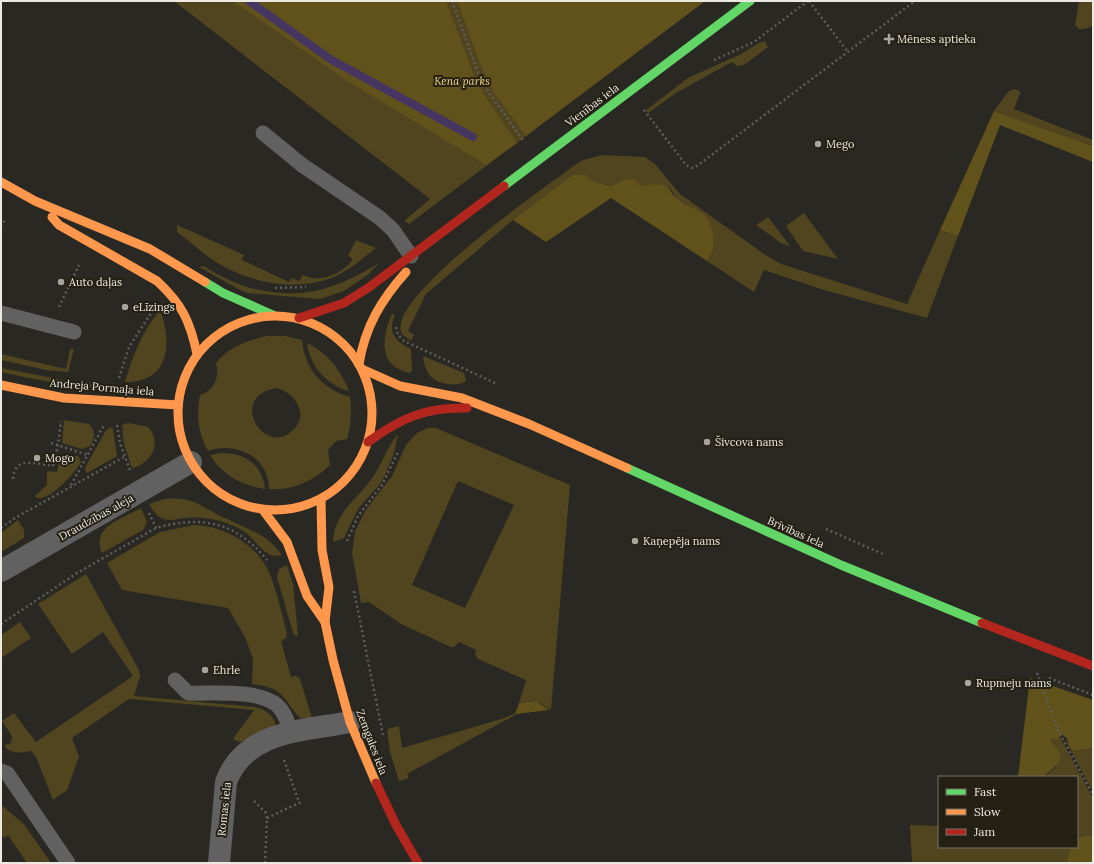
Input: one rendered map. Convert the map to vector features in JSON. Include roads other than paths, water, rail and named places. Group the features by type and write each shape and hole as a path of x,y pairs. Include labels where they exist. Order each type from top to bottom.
{"main road":[{"name":"Vienības iela","path":"449,228 750,1"},
{"path":"1,182 35,201 150,249 223,293 273,316"},
{"path":"35,201 59,225 157,281 169,291 182,308 190,322 197,354"},
{"path":"299,318 344,303 368,288 449,228"},
{"path":"360,366 361,347 368,326 379,303 391,288 449,228"},
{"path":"273,316 299,318 317,324 334,335 348,347 360,366 370,392 373,418 368,442 350,475 321,499 293,509 263,510 234,502 209,485 190,462 182,444 178,424 178,405 184,378 197,354 212,338 230,326 251,318 273,316"},
{"path":"360,366 400,386 451,395 492,411"},
{"name":"Andreja Pormaļa iela","path":"1,385 64,398 178,405"},
{"path":"368,442 404,418 421,411 462,408 492,411"},
{"name":"Brīvības iela","path":"492,411 529,424 841,565 1003,632 1093,666"},
{"path":"321,499 322,550 329,588 325,622"},
{"path":"263,510 283,535 294,557 307,596 325,622"},
{"name":"Zemgales iela","path":"325,622 350,722 380,794 418,863"}],"street":[{"name":"Draudzības aleja","path":"1,570 190,462"},
{"name":"Romas iela","path":"219,863 226,782 230,770 244,753 254,746 274,737 350,722"}],"lane":[{"path":"263,133 302,165 380,218 393,230 411,256"},
{"path":"1,313 74,332"},
{"path":"175,680 188,693 252,695 266,698 278,705 284,714 292,733"},
{"path":"1,771 7,773 68,863"}],"waterway":[{"path":"249,1 330,59 473,137"}],"place":[{"name":"Mēness aptieka","path":"889,39"},
{"name":"Mego","path":"818,144"},
{"name":"Auto daļas","path":"61,282"},
{"name":"eLīzings","path":"125,307"},
{"name":"Šivcova nams","path":"707,442"},
{"name":"Mogo","path":"37,458"},
{"name":"Kaņepēja nams","path":"635,541"},
{"name":"Ehrle","path":"205,670"},
{"name":"Rupmeju nams","path":"968,683"}],"park label":[{"name":"Kena parks","path":"462,81"}]}
